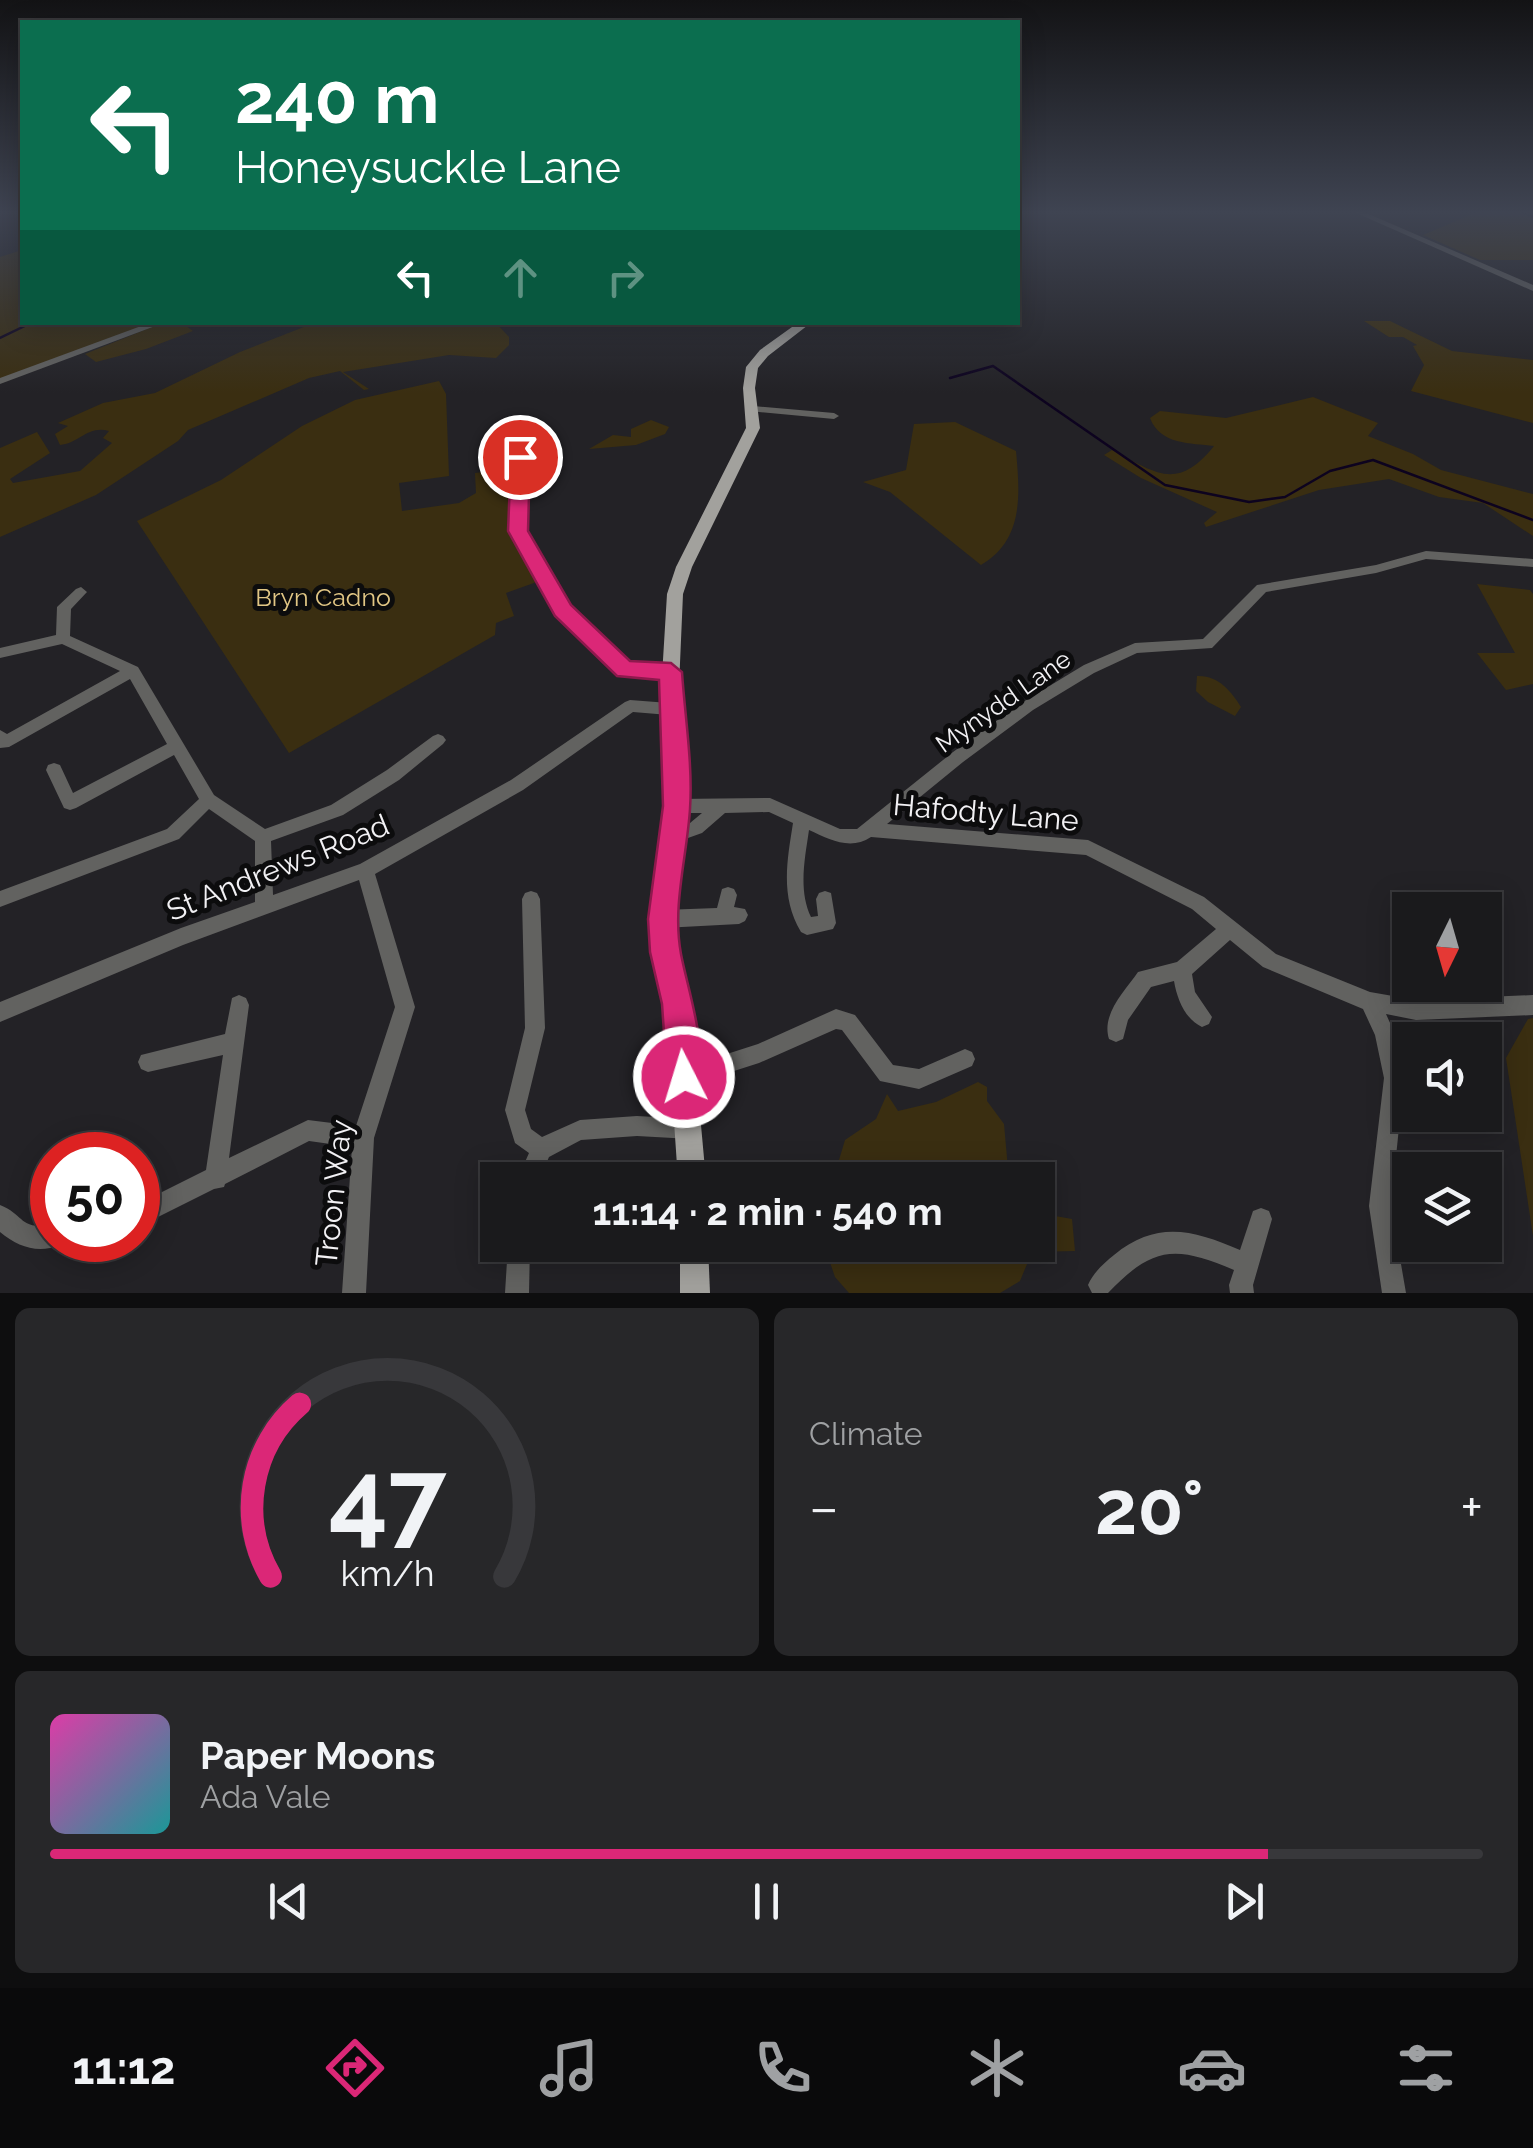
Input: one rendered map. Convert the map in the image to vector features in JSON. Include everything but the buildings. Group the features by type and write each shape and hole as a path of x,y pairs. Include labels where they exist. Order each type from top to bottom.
{"main road":[{"path":"692,1162 678,1004 662,919 677,806 670,709 677,584 754,428 750,386 756,361 802,325"},
{"path":"694,1262 695,1293"}],"street":[{"path":"1497,272 1533,288"},
{"path":"0,381 154,325"},
{"path":"753,409 834,416"},
{"path":"518,453 522,460 518,531 563,610 625,670 671,672"},
{"name":"Mynydd Lane","path":"871,830 958,757 1028,706 1089,669 1135,648 1207,644 1262,588 1376,569 1426,555 1533,563"},
{"path":"63,639 64,607 81,592"},
{"path":"0,653 63,639 133,671 208,800 263,837"},
{"path":"0,736 4,743 133,671"},
{"name":"St Andrews Road","path":"0,1012 365,870 517,785 630,706 670,709"},
{"path":"263,837 336,810 393,775 438,740"},
{"path":"54,770 70,803 178,746"},
{"path":"0,899 173,834 208,800"},
{"path":"674,836 696,828 716,808 726,804"},
{"path":"677,806 770,805 850,838 871,830"},
{"path":"802,819 796,884 802,920 807,926 822,927 826,923 825,899"},
{"name":"Hafodty Lane","path":"871,830 1088,848 1198,903 1270,961 1370,1002 1416,1010 1533,1005"},
{"path":"263,837 264,907"},
{"name":"Troon Way","path":"354,1293 364,1138 405,1007 365,870"},
{"path":"662,919 732,915 728,895"},
{"path":"531,899 535,1028 514,1110 522,1136 541,1149"},
{"path":"1116,1032 1119,1016 1145,980 1182,970 1229,930"},
{"path":"1182,970 1186,996 1202,1017"},
{"path":"1370,1002 1385,1034 1394,1078 1380,1206 1394,1293"},
{"path":"216,1180 239,1005"},
{"path":"684,1077 836,1020 848,1022 887,1074 919,1079 965,1059"},
{"path":"148,1062 234,1042"},
{"path":"536,1162 541,1149 580,1130 636,1126 691,1129"},
{"path":"160,1206 308,1130 364,1138"},
{"path":"0,1216 8,1226 30,1238"},
{"path":"1242,1293 1260,1218"},
{"path":"1100,1285 1130,1257 1170,1241 1193,1242 1247,1264"},
{"path":"517,1293 518,1262"}],"green space":[{"path":"0,272 20,272 20,325 185,325 193,331 96,362 85,354 152,327 0,380"},
{"path":"1364,321 1390,321 1452,351 1533,360 1533,423 1411,391 1424,365 1413,346 1417,345 1403,337 1389,337"},
{"path":"309,325 498,325 509,337 509,345 496,358 449,355 343,372 369,389 364,390 340,371 309,378 188,430 178,441 96,495 0,537 0,448 37,432 50,453 10,479 13,483 80,471 112,443 103,438 109,431 95,431 60,445 55,434 68,426 58,423 103,403 155,393 240,352"},
{"name":"Bryn Cadno","path":"439,381 446,394 449,476 399,483 402,511 459,503 476,493 475,473 520,468 518,531 545,579 506,593 514,616 496,623 495,635 289,753 137,521 221,480 302,426 355,400"},
{"path":"1313,397 1378,423 1368,436 1441,470 1533,494 1533,536 1483,503 1439,497 1389,479 1319,490 1206,527 1204,523 1217,512 1141,478 1104,455 1112,450 1154,471 1177,474 1201,460 1214,446 1177,441 1161,433 1150,418 1160,411 1226,418"},
{"path":"651,420 669,427 665,434 636,445 589,449 613,435 631,437 631,429"},
{"path":"955,422 1016,451 1018,499 1012,529 995,555 981,565 890,492 863,482 906,470 914,424"},
{"path":"1477,584 1530,590 1533,594 1533,684 1506,690 1477,653 1515,653"},
{"path":"1197,676 1218,681 1228,690 1241,707 1235,716 1196,691"},
{"path":"1533,1018 1533,1236 1506,1058 1528,1019"},
{"path":"978,1082 987,1087 987,1101 1004,1124 1007,1162 838,1162 845,1140 876,1119 887,1094 898,1111 936,1102"},
{"path":"1055,1216 1072,1219 1075,1251 1055,1251"},
{"path":"830,1262 1028,1262 1020,1281 1000,1293 849,1293 835,1277"}],"waterway":[{"path":"0,338 27,325"},
{"path":"950,378 993,366 1165,485 1249,502 1285,497 1330,471 1373,460 1533,520"}],"route":[{"path":"520,457 518,531 563,610 625,670 671,672 677,806 662,919 678,1004 684,1077"}]}
